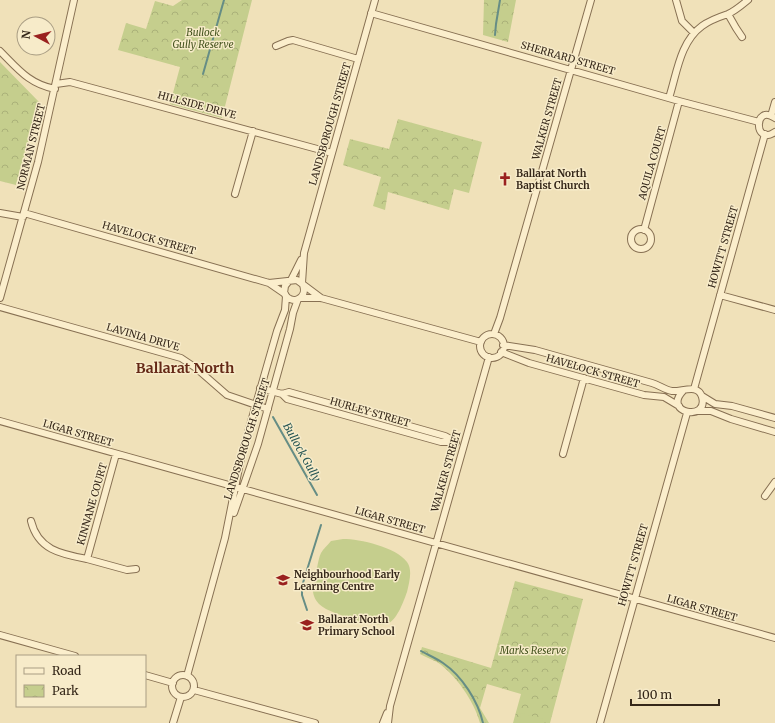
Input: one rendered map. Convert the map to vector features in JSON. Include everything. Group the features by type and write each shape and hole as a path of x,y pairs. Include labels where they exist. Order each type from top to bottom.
{"street":[{"name":"NORMAN STREET","path":"0,298 38,162 74,0"},
{"name":"LANDSBOROUGH STREET","path":"290,281 304,253 375,0"},
{"name":"WALKER STREET","path":"494,334 508,291 590,0"},
{"path":"676,0 682,21 694,33"},
{"path":"669,98 682,55 686,45 694,33 702,25 728,14 748,0"},
{"name":"SHERRARD STREET","path":"371,13 669,98 759,122"},
{"path":"728,14 742,37"},
{"path":"276,46 293,40 358,59"},
{"name":"HILLSIDE DRIVE","path":"0,51 30,80 39,85 55,86 70,82 332,153"},
{"name":"AQUILA COURT","path":"644,230 680,101"},
{"path":"775,102 773,117 763,117 759,122 760,130 765,134 771,135 775,132"},
{"path":"235,194 253,131"},
{"name":"HOWITT STREET","path":"694,389 765,134"},
{"name":"HAVELOCK STREET","path":"0,213 24,215 269,283 290,281"},
{"name":"LANDSBOROUGH STREET","path":"302,284 304,253"},
{"path":"321,298 297,280 290,281 285,286 285,295 292,300 321,298 480,342"},
{"name":"HAVELOCK STREET","path":"269,283 285,295"},
{"path":"299,299 304,291 302,284"},
{"name":"LANDSBOROUGH STREET","path":"225,538 242,453 277,331 285,310 285,295"},
{"path":"720,295 775,310"},
{"name":"LANDSBOROUGH STREET","path":"187,676 225,538 254,456 290,330 293,313 299,299"},
{"name":"LAVINIA DRIVE","path":"0,307 181,358 196,368 227,395 268,409"},
{"path":"494,334 501,338 503,345 501,352 496,357 488,357 482,353 480,342 484,337 494,334"},
{"name":"HAVELOCK STREET","path":"503,345 535,350 652,383 669,390 683,391"},
{"name":"HAVELOCK STREET","path":"501,352 529,363 644,395 664,397 679,406"},
{"name":"WALKER STREET","path":"383,723 390,706 488,357"},
{"path":"563,454 584,378"},
{"name":"HURLEY STREET","path":"260,388 282,394 289,392 415,427 445,436 464,445"},
{"path":"775,418 732,406 715,404 694,389 689,388 683,391 678,398 679,406 687,413 710,411 730,419 775,432"},
{"path":"697,411 702,404 702,396"},
{"name":"HOWITT STREET","path":"600,723 687,413"},
{"name":"LIGAR STREET","path":"0,421 775,638"},
{"name":"KINNANE COURT","path":"87,559 116,454"},
{"path":"765,496 775,482"},
{"name":"KINNANE COURT","path":"31,521 37,538 54,550 127,570 136,569"},
{"path":"0,635 71,655"},
{"path":"146,676 173,683"},
{"path":"178,676 187,676 193,680 194,690 189,696 181,697 174,693 172,687 173,683 178,676"},
{"path":"194,690 315,723"},
{"path":"174,723 181,697"},
{"name":"WALKER STREET","path":"388,723 390,706"}],"green space":[{"name":"Bullock Gully Reserve","path":"182,0 252,0 222,118 170,104 180,67 118,50 126,23 146,29 155,1 173,6"},
{"path":"484,0 516,0 508,42 483,35"},
{"path":"0,62 40,103 16,185 0,181"},
{"path":"398,119 482,142 469,193 454,189 449,210 388,192 385,210 373,206 381,177 343,165 350,139 389,149"},
{"path":"343,539 359,540 386,548 402,557 409,565 410,577 407,592 398,613 389,623 376,624 356,620 322,607 316,600 313,591 313,582 321,553 331,541"},
{"name":"Marks Reserve","path":"515,581 583,599 550,723 513,723 521,694 487,684 480,708 489,723 480,723 469,697 451,674 437,662 420,654 422,647 491,668"},
{"path":"521,713 543,719 542,723 519,723"}],"waterway":[{"name":"Bullock Gully","path":"203,74 224,0"},
{"path":"495,35 500,0"},
{"name":"Bullock Gully","path":"273,417 317,495"},
{"name":"Bullock Gully","path":"307,610 302,595 302,586 321,525"},
{"path":"421,651 440,661 457,675 473,698 483,723"}],"place":[{"name":"Ballarat North Baptist Church","path":"505,179"},
{"name":"Neighbourhood Early Learning Centre","path":"283,580"},
{"name":"Ballarat North Primary School","path":"307,625"}],"district":[{"name":"Ballarat North","path":"185,368"}]}
